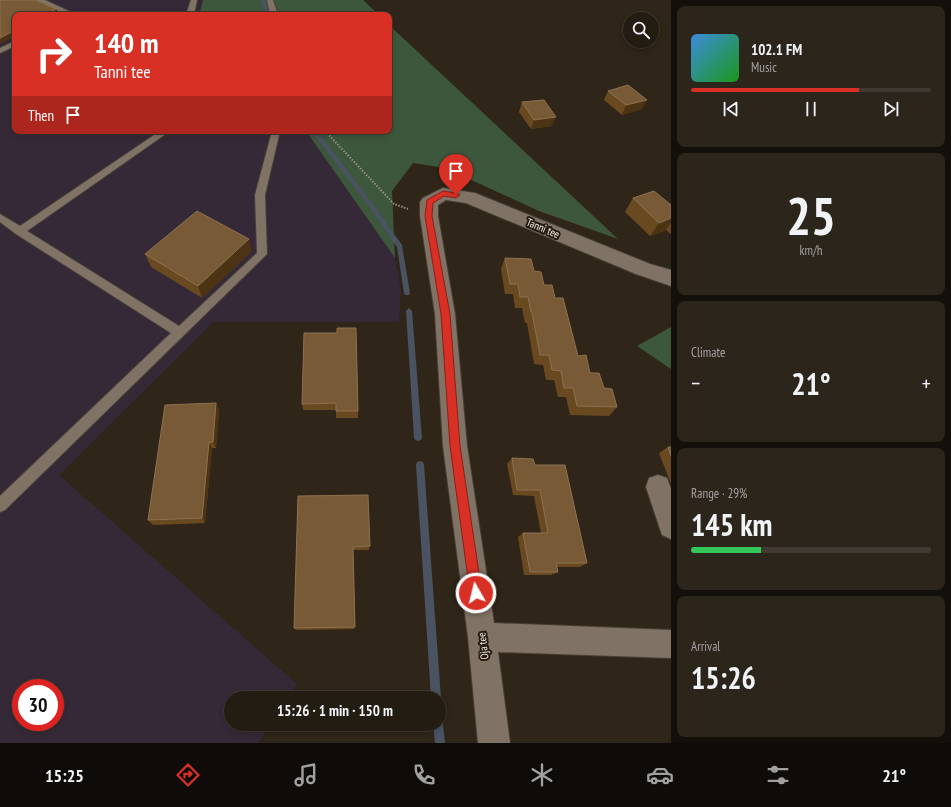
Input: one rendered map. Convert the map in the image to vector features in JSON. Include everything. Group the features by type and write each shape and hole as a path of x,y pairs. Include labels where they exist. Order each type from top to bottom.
{"street":[{"name":"Tanni tee","path":"429,216 429,202 443,194 469,197 643,269 671,278"},
{"name":"Oja tee","path":"429,216 445,314 455,446 482,637 494,743"},
{"path":"658,486 671,526"},
{"path":"482,637 671,644"}],"lane":[{"path":"39,0 65,12"},
{"path":"191,12 194,0"},
{"path":"270,0 273,12"},
{"path":"0,52 12,46"},
{"path":"20,231 162,134"},
{"path":"0,505 262,254 260,195 274,134"},
{"path":"0,217 180,333"}],"path":[{"path":"328,134 394,204 429,216"}],"shaded area":[{"path":"0,0 203,0 200,12 12,12 12,134 308,134 395,258 401,291 399,322 213,322 59,475 297,684 292,691 224,691 224,731 266,731 258,743 0,743"}],"green space":[{"path":"203,0 363,0 376,12 200,12"},
{"path":"392,28 618,239 539,211 445,168 413,163 392,191 395,258 308,134 392,134"},
{"path":"671,327 671,369 637,346"}],"building":[{"path":"0,0 36,0 56,9 50,12 12,12 12,32 0,38"},
{"path":"628,85 647,100 626,105 608,91"},
{"path":"544,100 556,117 534,120 522,102"},
{"path":"654,191 671,205 671,218 659,223 633,198"},
{"path":"197,211 249,239 198,286 145,254"},
{"path":"505,258 531,259 534,271 541,272 544,285 552,285 555,298 563,298 578,356 586,355 590,373 599,373 604,388 612,389 617,407 577,406 573,388 564,388 561,371 552,370 549,355 540,355 528,297 520,297 518,284 510,284"},
{"path":"337,328 356,328 358,411 336,411 336,403 302,404 304,333 337,333"},
{"path":"216,403 213,442 209,442 202,518 148,520 165,405"},
{"path":"668,447 671,447 671,456"},
{"path":"512,458 533,459 535,465 565,465 587,563 556,563 558,572 530,572 523,533 548,533 540,490 517,490"},
{"path":"368,495 370,546 353,547 355,627 294,628 298,496"}],"waterway":[{"path":"263,0 266,12"},
{"path":"316,134 368,201 400,247 407,293"},
{"path":"409,311 418,438"},
{"path":"420,465 436,691"},
{"path":"439,731 440,743"}],"route":[{"path":"456,195 443,194 429,202 429,216 445,314 455,446 476,593"}]}
